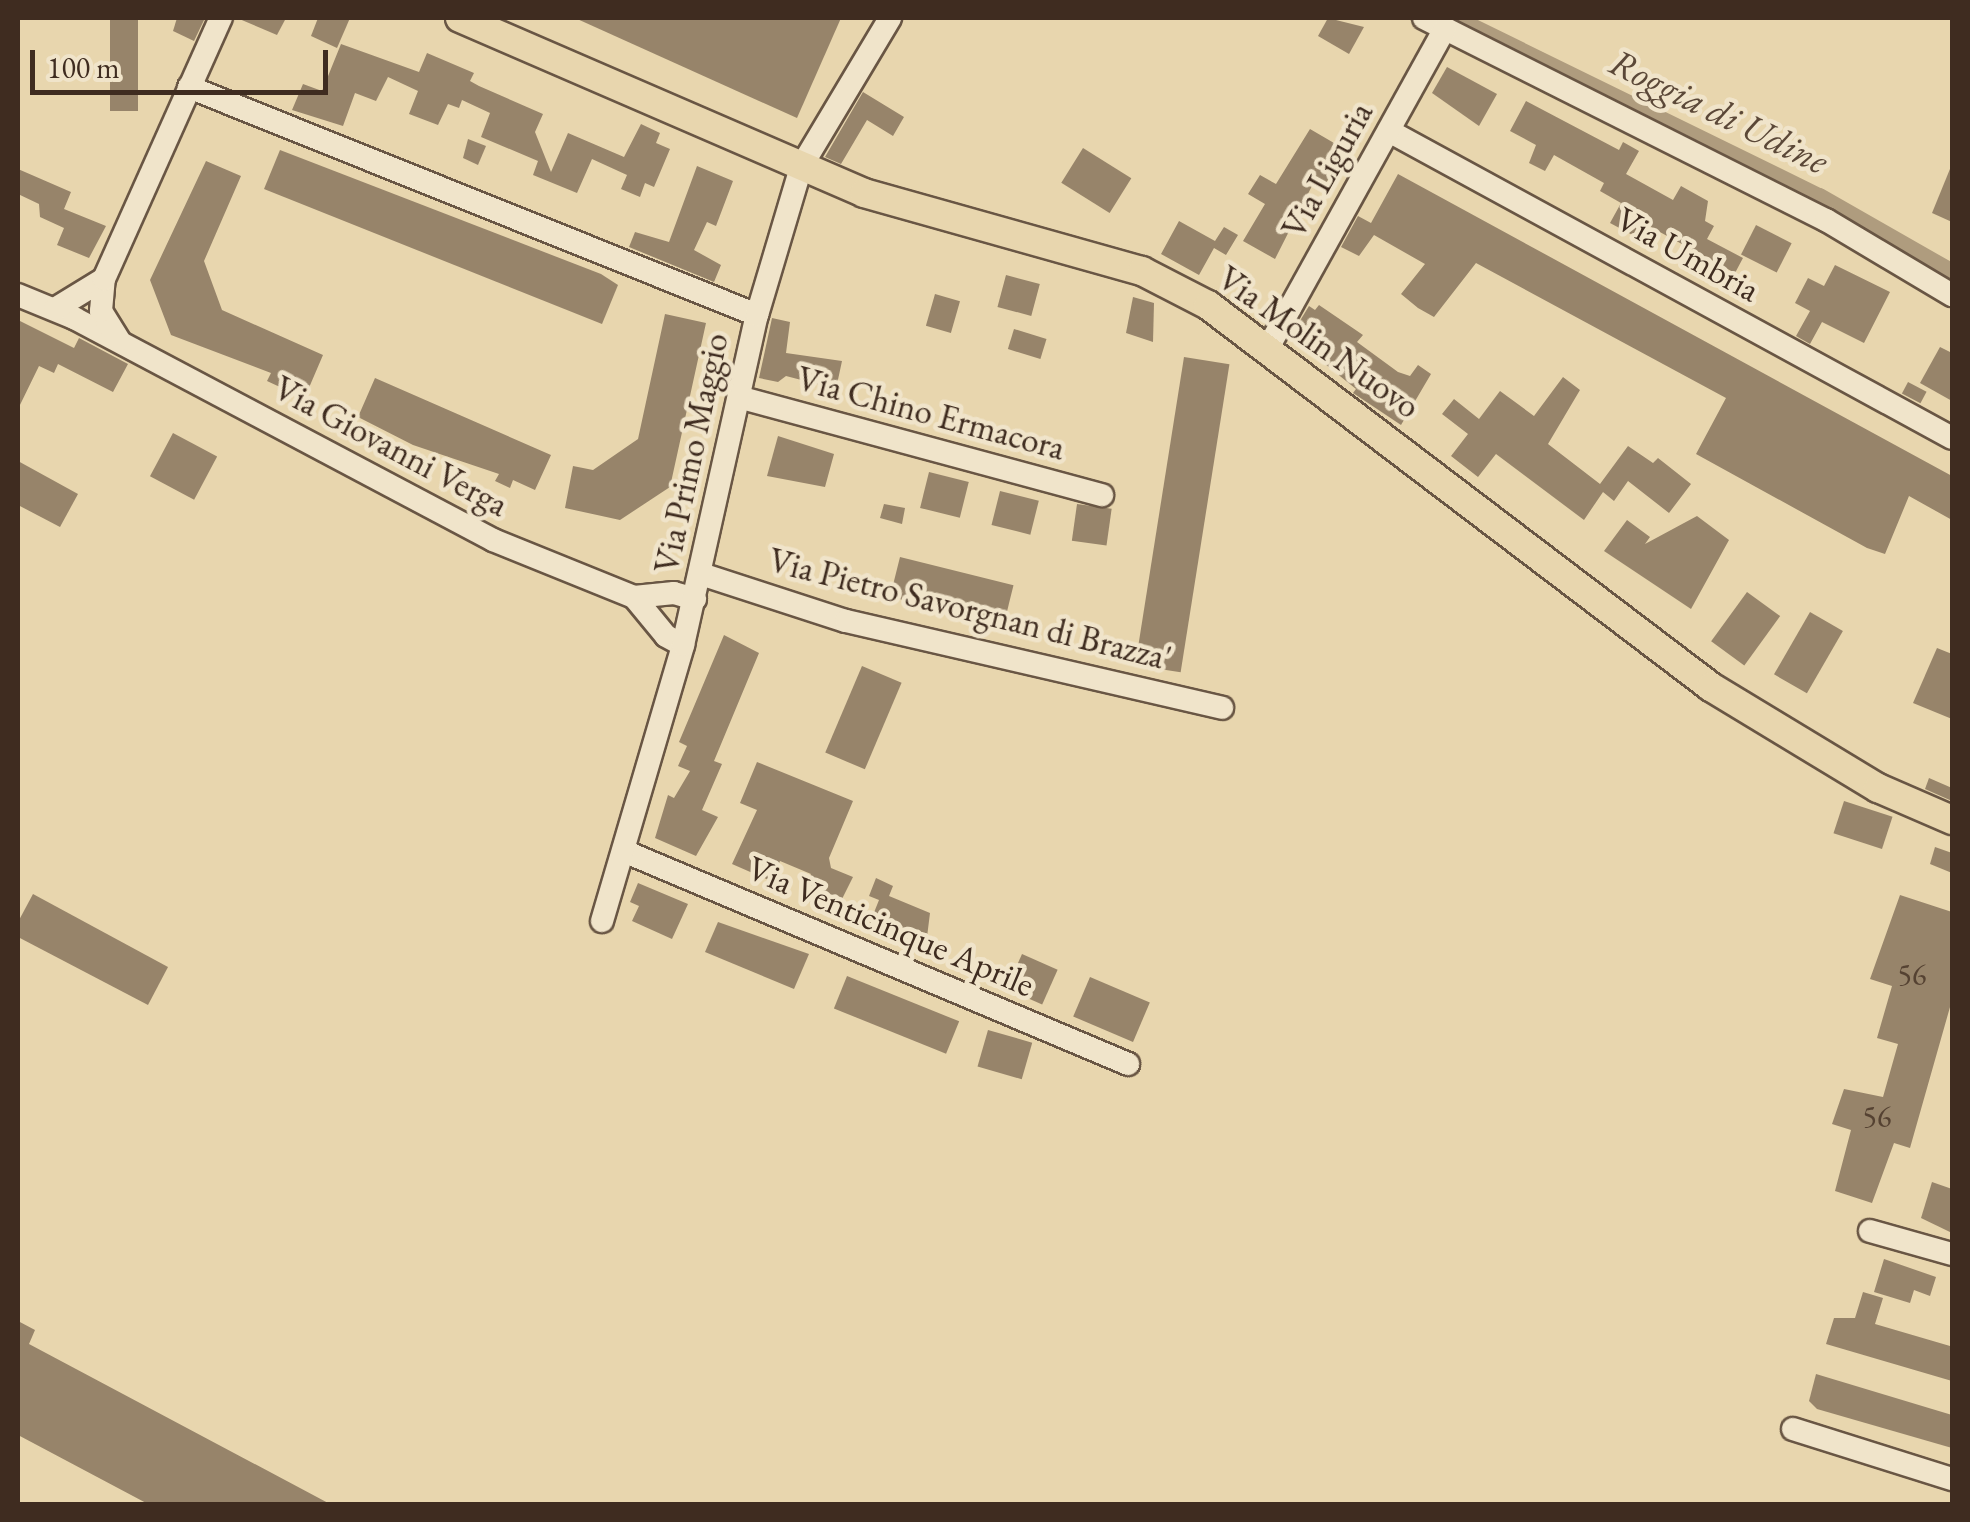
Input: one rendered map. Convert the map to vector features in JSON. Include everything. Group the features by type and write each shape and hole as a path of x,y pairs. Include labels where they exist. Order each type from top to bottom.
{"main road":[{"name":"Via Molin Nuovo","path":"460,18 864,192 1142,271 1270,346 1711,687 1878,788 1952,820"}],"street":[{"path":"121,342 102,311 104,279 220,18"},
{"name":"Via Primo Maggio","path":"602,921 626,852 683,645 742,398 757,315 801,166 890,18"},
{"path":"1434,23 1826,220 1952,295"},
{"name":"Via Liguria","path":"1270,346 1390,131 1434,23"},
{"path":"189,88 757,315"},
{"name":"Via Umbria","path":"1390,131 1952,438"},
{"path":"54,310 104,279"},
{"name":"Via Giovanni Verga","path":"18,296 121,342 492,540 634,598 666,636 683,645"},
{"name":"Via Chino Ermacora","path":"742,398 1102,495"},
{"name":"Via Pietro Savorgnan di Brazza'","path":"701,574 846,621 1222,708"},
{"name":"Via Giovanni Verga","path":"634,598 674,593 695,599"},
{"name":"Via Venticinque Aprile","path":"626,852 1128,1064"},
{"path":"1870,1231 1952,1254"},
{"path":"1793,1429 1952,1478"}],"building":[{"path":"110,18 138,18 138,111 110,111"},
{"path":"177,18 205,18 194,41 173,31"},
{"path":"237,18 286,18 277,35"},
{"path":"318,18 350,18 337,48 311,36"},
{"path":"575,18 841,18 797,118"},
{"path":"1328,18 1364,27 1349,54 1318,36"},
{"path":"341,44 419,72 427,53 474,73 470,81 479,86 543,114 535,132 551,172 568,133 624,157 641,124 660,133 656,143 670,149 654,187 645,183 640,197 621,189 627,175 592,159 577,193 533,175 538,161 481,137 490,113 462,100 459,108 448,104 438,125 409,114 418,91 388,77 376,101 355,93 343,126 292,110 303,84 322,91"},
{"path":"1447,67 1497,94 1479,126 1432,93"},
{"path":"863,92 904,117 893,136 867,120 841,164 825,157"},
{"path":"1526,101 1619,150 1623,142 1639,151 1626,174 1673,200 1681,186 1708,201 1705,221 1714,226 1707,239 1743,258 1735,273 1647,225 1640,239 1610,223 1621,203 1600,191 1604,183 1554,155 1545,171 1529,163 1536,145 1510,131"},
{"path":"1310,129 1346,150 1325,185 1315,180 1275,259 1243,241 1265,204 1248,194 1260,175 1276,184"},
{"path":"468,139 486,146 478,165 463,158"},
{"path":"1083,148 1131,178 1110,213 1061,183"},
{"path":"280,150 601,274 618,285 602,324 264,189"},
{"path":"206,161 241,176 204,261 222,310 323,355 308,390 286,380 282,388 267,381 271,373 171,335 150,280"},
{"path":"1952,164 1952,222 1932,213"},
{"path":"697,166 733,181 716,226 707,222 694,250 721,265 714,282 629,247 635,232 669,242"},
{"path":"18,169 71,192 64,209 106,226 89,258 57,245 64,228 40,217 39,204 18,194"},
{"path":"1398,174 1952,476 1952,520 1909,496 1885,554 1867,548 1696,454 1726,398 1476,263 1434,317 1418,308 1401,294 1425,264 1374,235 1359,256 1341,247 1358,216 1371,223"},
{"path":"1179,221 1215,241 1224,227 1238,235 1226,255 1214,248 1199,275 1161,254"},
{"path":"1756,225 1792,243 1777,273 1741,254"},
{"path":"1835,265 1890,292 1864,343 1822,322 1810,344 1796,336 1810,311 1795,303 1808,278 1824,286"},
{"path":"1006,275 1040,284 1031,316 997,307"},
{"path":"935,294 960,301 951,333 926,326"},
{"path":"1133,297 1154,303 1153,342 1126,333"},
{"path":"1319,305 1363,335 1357,342 1398,372 1410,376 1418,365 1431,374 1401,425 1353,393 1356,389 1325,364 1334,352 1298,324 1309,306 1315,310"},
{"path":"665,314 706,323 670,487 620,520 565,508 573,466 593,470 638,439"},
{"path":"772,318 790,322 786,353 842,361 836,389 786,376 778,382 759,378"},
{"path":"18,320 74,348 79,338 128,364 113,392 58,364 54,373 39,366 18,409"},
{"path":"1014,329 1047,339 1040,359 1008,349"},
{"path":"1940,347 1952,353 1952,401 1920,383"},
{"path":"1184,357 1229,364 1181,672 1135,665"},
{"path":"1563,377 1580,390 1548,444 1600,484 1628,446 1653,463 1658,458 1691,484 1669,513 1628,481 1614,501 1603,492 1584,520 1496,454 1478,477 1451,456 1468,434 1442,414 1454,399 1479,419 1500,391 1534,416"},
{"path":"375,378 551,455 535,490 513,480 510,488 495,481 499,474 413,445 358,417"},
{"path":"1908,382 1927,392 1920,403 1902,393"},
{"path":"173,433 217,456 194,500 150,476"},
{"path":"778,436 834,454 825,487 767,476"},
{"path":"18,461 78,494 60,527 18,505"},
{"path":"929,472 969,482 960,518 920,508"},
{"path":"1000,491 1039,501 1030,535 992,525"},
{"path":"884,504 905,508 902,524 880,518"},
{"path":"1077,504 1112,509 1107,546 1072,541"},
{"path":"1697,516 1729,540 1691,609 1604,551 1627,520 1650,537 1645,544"},
{"path":"900,557 1014,585 1004,625 890,597"},
{"path":"1747,592 1780,616 1744,665 1711,641"},
{"path":"1810,612 1843,631 1807,693 1774,674"},
{"path":"724,635 759,653 714,761 722,764 702,810 718,817 696,856 655,838 668,795 674,798 690,771 678,766 687,746 679,742"},
{"path":"1937,648 1952,654 1952,719 1913,703"},
{"path":"862,666 902,683 865,769 825,753"},
{"path":"757,762 853,801 829,858 831,868 853,877 835,913 800,898 811,874 780,861 771,881 732,864 757,810 740,803"},
{"path":"1929,778 1952,788 1952,801 1925,789"},
{"path":"1844,801 1893,817 1882,849 1833,833"},
{"path":"1935,847 1952,853 1952,873 1930,864"},
{"path":"876,878 893,886 889,896 930,913 927,937 921,934 916,946 869,925 879,900 869,896"},
{"path":"638,883 688,904 672,939 632,921 639,906 630,902"},
{"path":"33,894 168,967 148,1005 18,937 18,922"},
{"path":"1900,895 1952,912 1952,1000 1910,1148 1894,1143 1872,1203 1835,1191 1851,1130 1832,1124 1844,1089 1883,1097 1898,1044 1877,1038 1892,986 1870,979"},
{"path":"718,922 809,954 794,989 705,952"},
{"path":"1022,954 1058,970 1042,1005 1007,989"},
{"path":"847,976 959,1021 946,1054 834,1008"},
{"path":"1090,977 1150,1002 1133,1042 1073,1017"},
{"path":"988,1030 1032,1043 1022,1079 978,1067"},
{"path":"1932,1182 1952,1189 1952,1233 1921,1218"},
{"path":"1884,1259 1936,1277 1930,1296 1914,1290 1910,1303 1874,1292"},
{"path":"1863,1292 1883,1298 1875,1324 1950,1346 1952,1381 1826,1344 1834,1318 1855,1318"},
{"path":"18,1321 35,1330 29,1344 330,1504 148,1504 18,1435"},
{"path":"1816,1374 1952,1415 1952,1448 1817,1409 1809,1401"}],"waterway":[{"name":"Roggia di Udine","path":"1451,18 1819,198 1952,274"}]}
